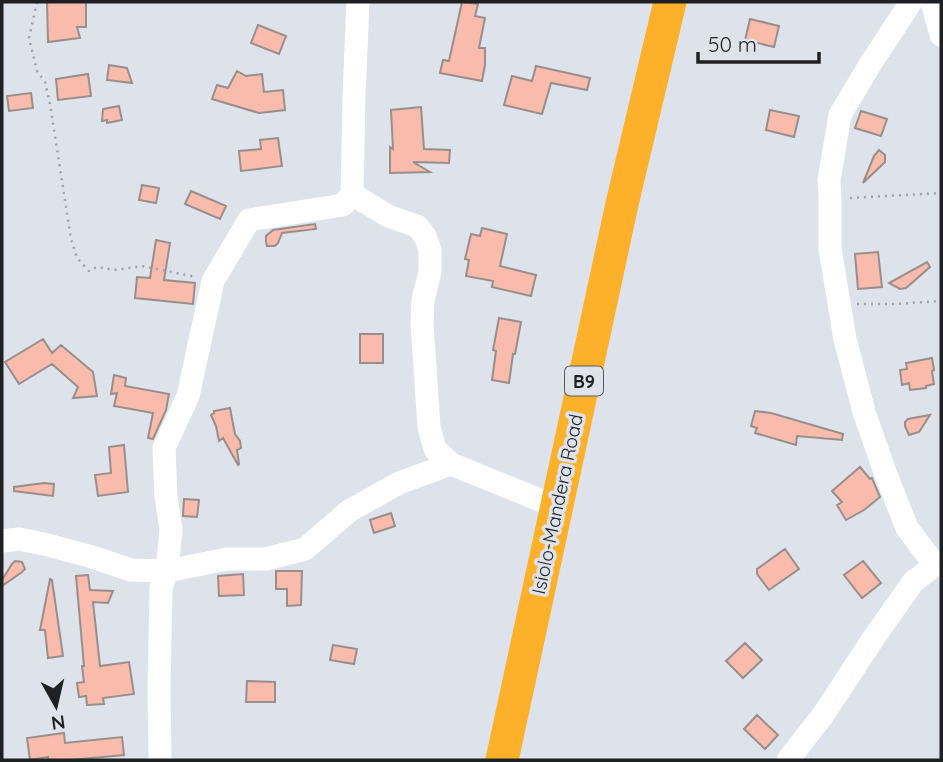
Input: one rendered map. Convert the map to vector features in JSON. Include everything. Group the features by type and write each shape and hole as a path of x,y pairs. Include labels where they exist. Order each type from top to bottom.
{"highway":[{"name":"Isiolo-Mandera Road","path":"502,760 622,204 670,2"}],"street":[{"path":"160,760 161,588 167,571 170,530 164,448 188,396 213,281 249,220 344,205 352,194 358,2"},
{"path":"788,760 823,715 913,582 938,564 907,528 864,412 845,339 830,249 829,180 840,115 911,2"},
{"path":"932,2 941,35"},
{"path":"352,194 388,216 417,226 425,236 430,250 430,272 423,300 422,324 429,428 435,449 451,464 557,507"},
{"path":"2,541 19,539 44,544 131,570 167,571 228,559 266,559 305,549 349,511 399,483 451,464"}],"path":[{"path":"37,2 29,38 37,71 45,82 50,104 71,239 77,258 89,271 97,267 114,270 142,267 213,281"},
{"path":"830,199 941,192"},
{"path":"839,304 941,301"}],"building":[{"path":"47,2 86,2 86,27 77,27 80,38 48,42"},
{"path":"462,2 478,4 475,16 485,18 479,48 485,48 482,81 440,73 443,60 449,61"},
{"path":"750,19 779,26 774,47 745,40"},
{"path":"258,25 286,36 279,54 251,43"},
{"path":"109,65 127,68 132,83 107,80"},
{"path":"536,66 590,78 587,90 551,83 542,114 504,105 512,76 532,81"},
{"path":"237,71 246,76 262,74 264,92 283,90 285,110 259,113 212,99 217,85 228,88"},
{"path":"88,74 91,96 58,100 56,79"},
{"path":"31,93 33,108 9,111 7,96"},
{"path":"119,106 122,120 107,123 107,120 102,121 103,109"},
{"path":"421,107 424,149 450,150 449,163 413,162 430,172 390,173 390,147 393,149 391,110"},
{"path":"770,110 799,116 794,137 766,130"},
{"path":"861,111 887,119 881,136 855,128"},
{"path":"278,138 282,166 241,171 239,151 261,149 260,140"},
{"path":"879,150 885,155 885,162 863,183 874,156"},
{"path":"142,185 159,188 156,203 139,200"},
{"path":"191,191 226,206 220,219 185,204"},
{"path":"315,224 316,229 282,233 275,246 267,246 266,236 273,230"},
{"path":"482,228 507,234 500,266 536,275 531,296 492,287 493,281 466,276 469,260 465,259 471,234 480,236"},
{"path":"156,240 170,243 164,280 195,283 193,304 135,298 137,277 150,278"},
{"path":"878,252 882,287 858,289 855,254"},
{"path":"927,262 930,267 906,288 900,289 889,283"},
{"path":"499,318 521,322 509,383 492,380 496,351 493,350"},
{"path":"360,334 383,334 383,363 360,363"},
{"path":"43,339 52,353 61,345 93,372 97,396 73,398 78,387 52,364 19,384 5,362"},
{"path":"932,358 934,384 910,390 909,383 902,385 900,370 907,369 906,363"},
{"path":"114,375 126,378 125,386 169,394 166,410 153,439 148,438 153,413 114,406 117,393 111,394"},
{"path":"230,408 241,448 237,450 238,465 223,438 219,441 211,415 214,411"},
{"path":"755,411 771,413 843,434 842,440 797,436 796,445 755,433 757,428 751,426"},
{"path":"930,415 919,432 909,435 905,426 908,419"},
{"path":"124,445 128,492 98,496 95,475 111,473 109,447"},
{"path":"860,467 872,478 880,497 846,520 837,505 842,502 832,491"},
{"path":"54,484 53,496 14,491 14,487"},
{"path":"184,499 199,500 197,517 183,516"},
{"path":"391,513 395,526 374,533 370,520"},
{"path":"785,549 799,569 769,590 757,574 757,569"},
{"path":"15,561 22,562 25,569 2,586 2,580"},
{"path":"863,561 881,583 862,598 844,575"},
{"path":"276,571 302,571 301,605 287,606 287,589 276,589"},
{"path":"243,574 244,595 219,596 218,576"},
{"path":"88,575 90,590 113,591 108,603 93,602 100,666 129,662 134,694 103,698 104,704 87,705 86,696 79,697 77,683 84,682 84,666 76,576"},
{"path":"50,579 63,656 48,658 45,630 40,630"},
{"path":"745,643 762,660 743,678 726,661"},
{"path":"333,645 357,649 354,664 330,660"},
{"path":"247,681 275,682 275,702 246,702"},
{"path":"757,715 778,735 765,749 744,729"},
{"path":"64,733 65,743 122,737 124,755 70,760 48,760 48,757 30,760 27,738"}]}
